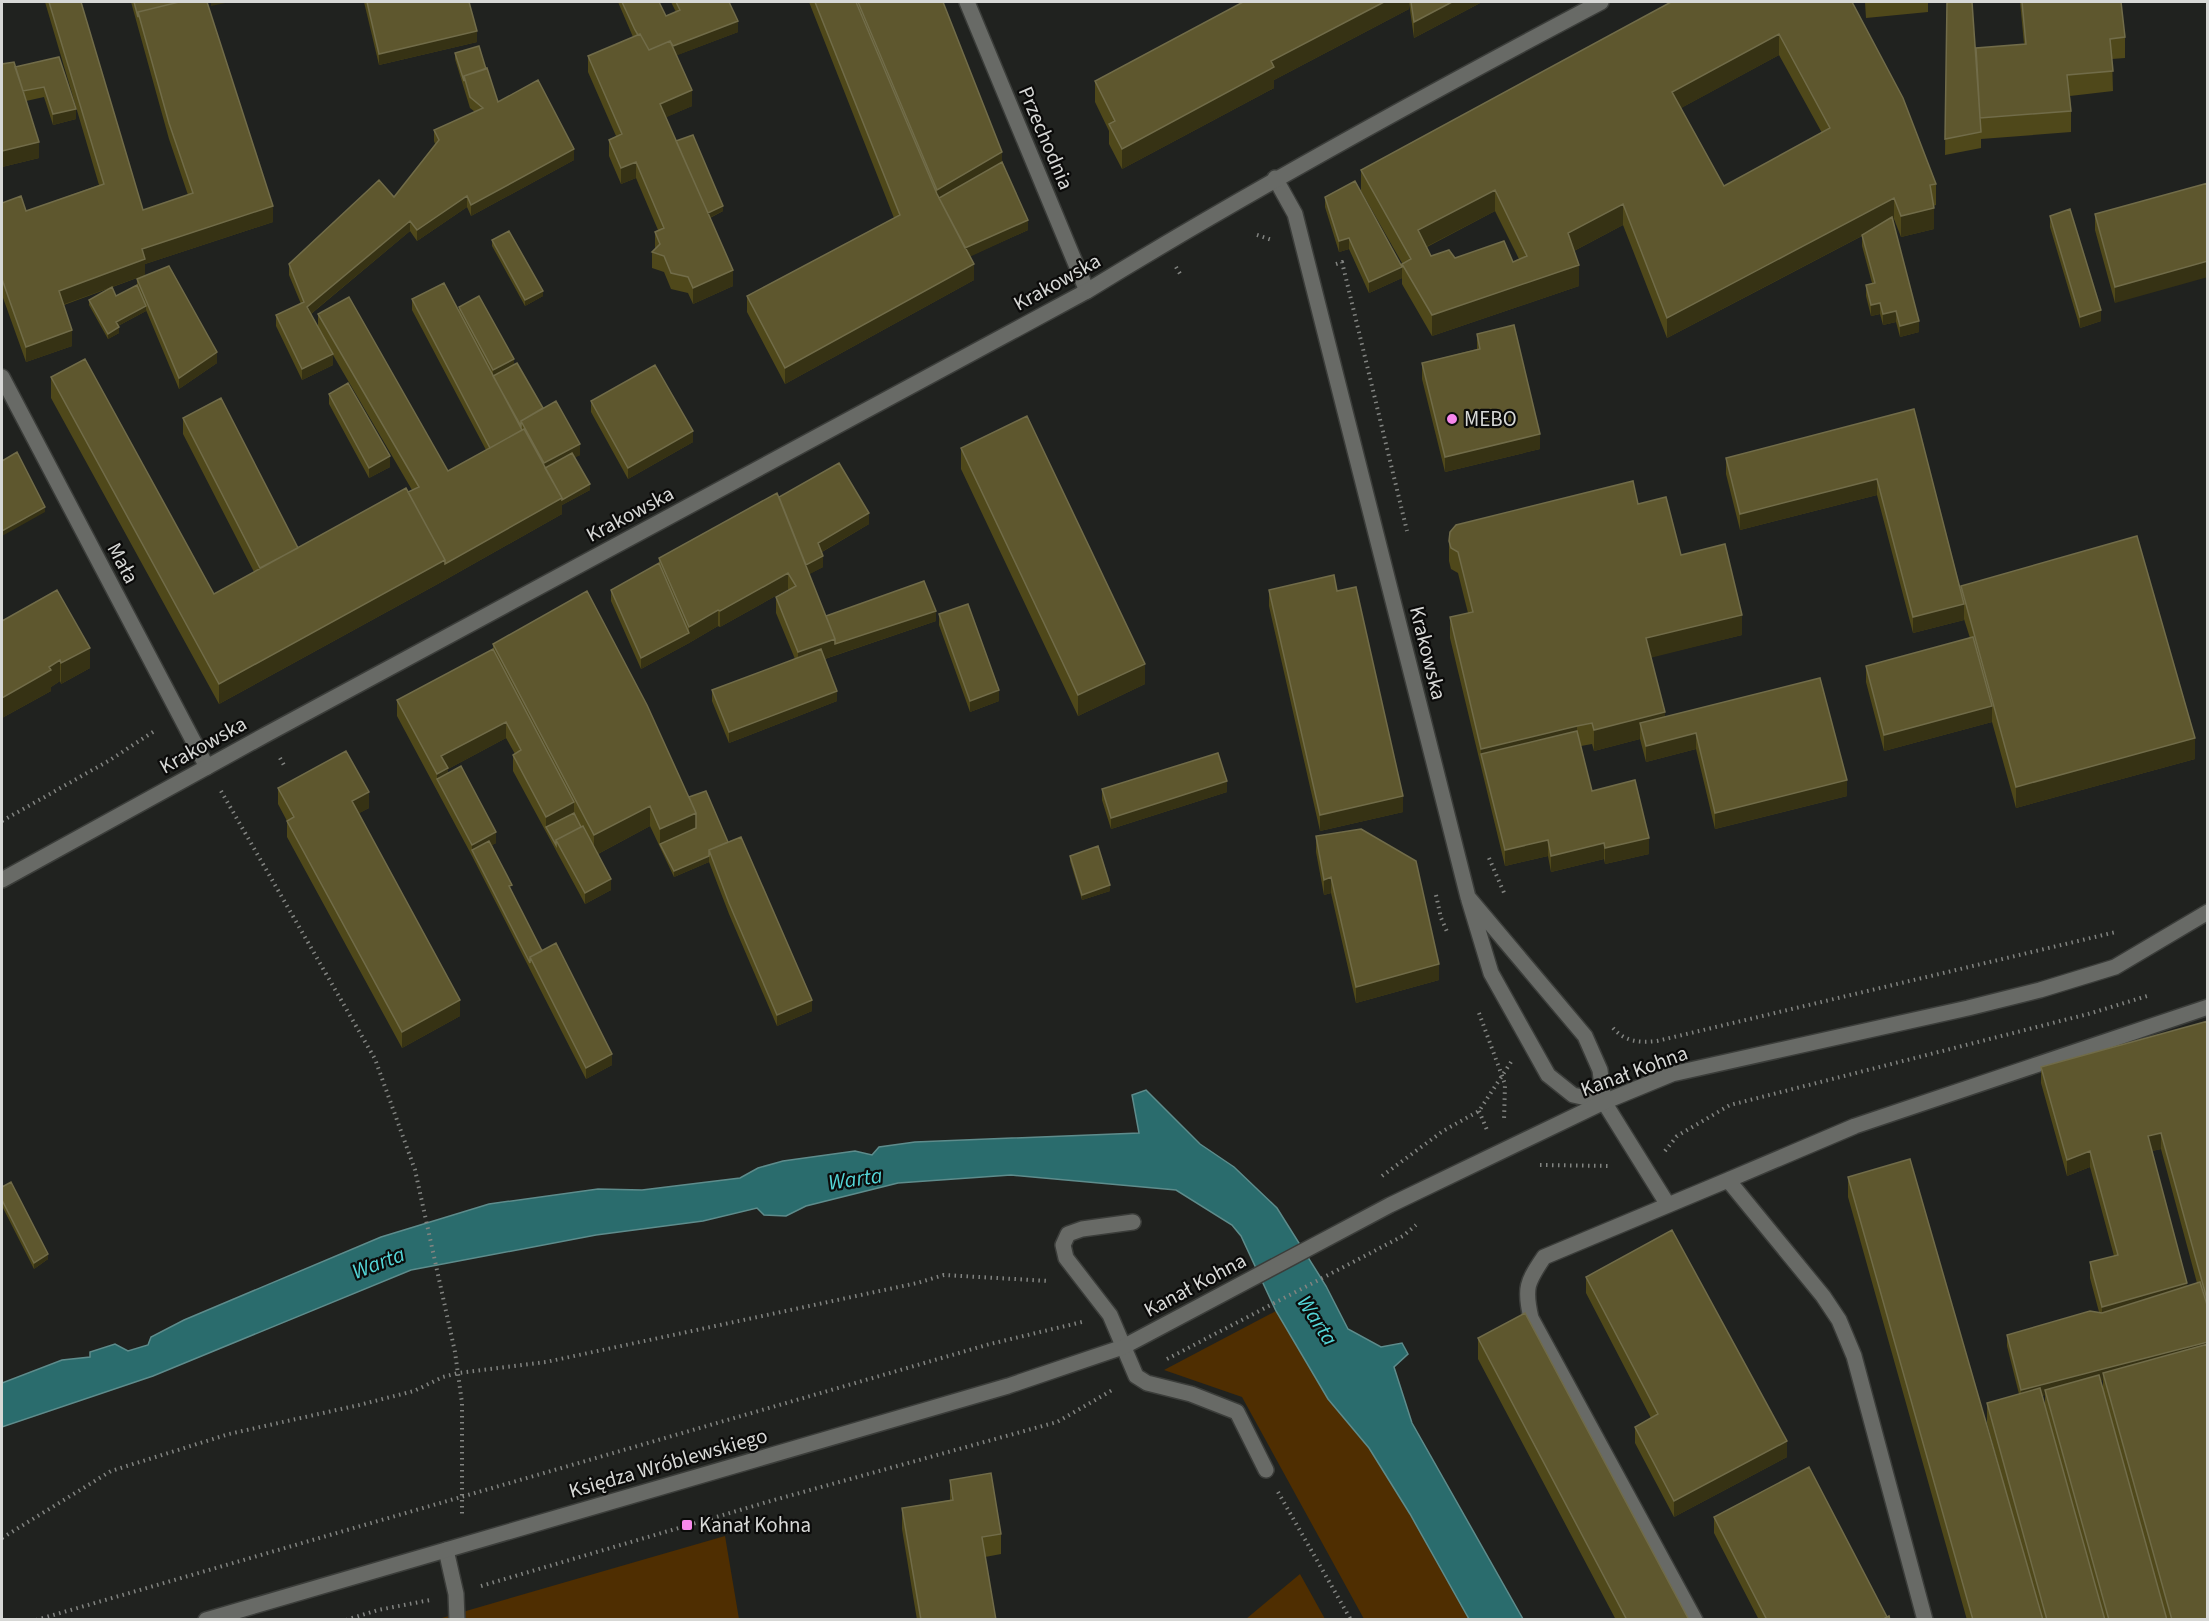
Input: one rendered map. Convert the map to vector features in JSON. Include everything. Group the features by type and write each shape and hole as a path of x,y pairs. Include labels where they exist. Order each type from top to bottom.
{"street":[{"name":"Przechodnia","path":"967,2 1087,291"},
{"name":"Krakowska","path":"2,880 1087,291 1275,178 1601,2"},
{"name":"Krakowska","path":"1275,178 1295,214 1468,897 1491,973 1548,1075 1573,1095 1604,1102"},
{"name":"Mała","path":"2,377 207,767"},
{"path":"1468,897 1585,1036 1600,1070 1604,1102 1668,1205"},
{"name":"Kanał Kohna","path":"1138,1339 1390,1205 1604,1102 1672,1074 2040,990 2115,967 2208,912"},
{"path":"1695,1620 1531,1318 1526,1295 1532,1275 1544,1257 1855,1126 2208,1007"},
{"path":"1728,1180 1823,1296 1839,1320 1854,1356 1925,1620"},
{"path":"1133,1222 1082,1229 1068,1234 1063,1245 1066,1258 1110,1315 1136,1376 1147,1383 1191,1394 1237,1412 1266,1470"},
{"name":"Księdza Wróblewskiego","path":"206,1620 1008,1386 1123,1347 1138,1339"},
{"path":"446,1550 456,1594 458,1620"}],"path":[{"path":"1310,270 1342,262 1409,539"},
{"path":"2,821 110,759 150,733 181,718"},
{"path":"207,767 375,1059 415,1170 455,1352 462,1404 462,1519 480,1587"},
{"path":"1485,850 1508,901"},
{"path":"1575,1024 1586,1018 1597,1017 1609,1023 1629,1040 1657,1041 2107,936 2125,928"},
{"path":"1538,1164 1607,1165 1622,1169 1666,1150 1677,1136 1730,1105 2088,1014 2155,993"},
{"path":"1377,1179 1443,1131 1479,1111 1517,1054 1533,1046"},
{"path":"346,1620 378,1610 456,1594 774,1500 1057,1422 1152,1366 1403,1236 1421,1221"},
{"path":"2,1538 111,1471 229,1434 414,1391 443,1377 458,1373 546,1362 917,1283 945,1275 1086,1283"},
{"path":"36,1620 990,1344 1110,1315"},
{"path":"1266,1470 1351,1620"}],"shaded area":[{"path":"1276,1311 1328,1399 1369,1448 1410,1514 1469,1619 1364,1619 1242,1397 1164,1370"},
{"path":"725,1536 739,1619 435,1620"},
{"path":"1300,1574 1325,1619 1246,1619"}],"water":[{"name":"Warta","path":"1146,1090 1200,1144 1234,1167 1277,1208 1326,1286 1348,1329 1381,1347 1402,1343 1408,1354 1394,1367 1412,1423 1523,1619 1469,1619 1410,1514 1369,1448 1328,1399 1276,1311 1241,1236 1232,1225 1176,1190 1011,1175 898,1183 806,1206 786,1216 764,1215 757,1208 703,1221 596,1235 411,1270 153,1376 2,1427 2,1383 62,1360 90,1357 90,1352 115,1344 128,1351 148,1345 151,1337 184,1320 381,1237 489,1204 598,1189 642,1190 740,1178 758,1168 783,1161 855,1151 872,1155 879,1147 915,1142 1139,1133 1132,1095"}],"building":[{"path":"49,2 81,2 143,210 193,193 169,123 138,12 179,2 207,2 273,206 142,249 145,259 59,291 72,330 26,347 2,279 2,203 21,196 26,211 104,184"},
{"path":"134,2 179,2 138,12 138,17"},
{"path":"367,2 469,2 477,31 379,54"},
{"path":"622,2 659,2 666,16 680,10 676,2 729,2 738,21 673,46 670,41 649,50 640,34 638,35 635,30"},
{"path":"815,2 856,2 937,194 974,264 785,368 747,296 900,215"},
{"path":"858,2 943,2 1002,152 937,190"},
{"path":"1243,2 1384,2 1271,61 1274,67 1122,149 1109,124 1115,121 1095,81"},
{"path":"1411,2 1452,2 1414,22"},
{"path":"1671,2 1852,2 1903,98 1936,184 1930,185 1934,208 1901,216 1894,198 1667,318 1623,204 1568,233 1579,265 1432,315 1402,264 1411,259 1361,170","holes":["1779,34 1830,128 1724,186 1672,92","1495,190 1527,256 1513,262 1504,241 1455,258 1449,250 1431,256 1418,230"]},
{"path":"1947,2 1972,2 1981,132 1945,139"},
{"path":"2022,2 2121,2 2125,37 2110,39 2113,71 2067,75 2071,111 1980,118 1976,48 2026,44"},
{"path":"640,34 649,50 670,41 692,90 660,104 733,270 693,288 688,277 671,273 664,256 652,252 660,244 655,232 664,228 636,162 621,168 609,140 622,134 588,56"},
{"path":"479,46 486,69 464,76 464,81 455,53"},
{"path":"59,57 76,109 53,114 44,87 23,91 15,67"},
{"path":"14,62 39,142 2,151 2,64"},
{"path":"487,68 498,102 538,80 574,149 471,205 467,196 417,230 410,221 307,307 333,354 302,369 276,315 304,302 289,264 379,180 394,197 439,140 434,130 483,108 470,97 464,76"},
{"path":"693,135 723,206 708,213 676,141"},
{"path":"1002,162 1028,220 965,248 939,198"},
{"path":"1355,181 1402,267 1369,282 1349,238 1339,241 1325,197"},
{"path":"2208,183 2208,261 2115,287 2095,214"},
{"path":"2070,209 2101,310 2080,317 2050,216"},
{"path":"1892,217 1919,321 1900,326 1896,311 1883,314 1880,303 1871,305 1866,285 1875,283 1862,235"},
{"path":"509,231 543,291 525,300 492,240"},
{"path":"169,266 217,352 179,378 137,279"},
{"path":"444,283 522,430 490,448 412,299"},
{"path":"137,285 146,306 116,322 119,327 108,334 89,300 112,287 116,296"},
{"path":"479,296 514,359 493,370 459,307"},
{"path":"349,297 448,471 524,429 562,498 445,564 445,560 408,492 419,487 318,314"},
{"path":"1514,325 1540,434 1445,457 1422,363 1480,349 1477,334"},
{"path":"85,359 214,594 406,488 445,560 219,684 51,377"},
{"path":"517,363 543,408 521,421 521,426 493,376"},
{"path":"655,365 693,431 628,468 591,401"},
{"path":"348,383 390,456 369,468 329,394"},
{"path":"221,398 298,548 260,568 183,418"},
{"path":"556,401 580,444 544,463 521,421"},
{"path":"1914,409 1964,604 1913,617 1877,479 1740,514 1726,458"},
{"path":"1027,416 1145,664 1078,695 961,448"},
{"path":"17,452 45,507 2,531 2,461"},
{"path":"572,453 590,484 562,500 545,468"},
{"path":"839,463 869,513 818,543 823,556 806,565 779,497"},
{"path":"1633,481 1638,504 1666,497 1681,555 1725,544 1742,615 1646,638 1665,712 1594,730 1592,723 1481,749 1450,617 1473,612 1458,552 1451,548 1450,532 1456,525"},
{"path":"777,493 835,639 798,652 776,597 796,586 788,573 689,627 659,558"},
{"path":"2137,536 2195,738 2016,787 1961,586"},
{"path":"659,563 689,633 641,658 611,590"},
{"path":"1334,575 1337,591 1356,587 1403,796 1320,815 1269,590"},
{"path":"924,581 936,611 835,644 826,616"},
{"path":"57,590 90,648 61,663 60,660 49,667 51,670 2,698 2,621"},
{"path":"587,591 647,705 696,813 660,829 650,806 594,835 493,644"},
{"path":"968,604 999,690 970,701 939,614"},
{"path":"1973,637 1992,706 1884,735 1866,666"},
{"path":"493,649 574,802 546,817 513,755 521,750 506,722 441,756 448,768 437,774 397,700"},
{"path":"821,649 837,691 729,732 712,690"},
{"path":"1820,678 1847,780 1715,813 1696,733 1646,746 1640,723"},
{"path":"1577,731 1592,791 1635,780 1649,838 1605,848 1604,843 1551,856 1548,840 1505,850 1481,754"},
{"path":"346,751 369,792 352,801 460,1000 402,1032 287,821 294,817 278,788"},
{"path":"1218,753 1227,781 1111,818 1102,789"},
{"path":"461,766 496,832 472,845 437,779"},
{"path":"706,791 728,842 709,850 709,856 674,871 660,844 696,828 696,813 689,797"},
{"path":"574,813 581,827 556,840 556,845 546,827"},
{"path":"583,826 611,879 585,893 556,840"},
{"path":"1361,829 1416,861 1439,964 1356,987 1331,877 1324,880 1316,836"},
{"path":"741,837 812,1000 777,1015 709,850"},
{"path":"489,841 542,951 530,957 530,963 472,850"},
{"path":"1098,846 1110,885 1082,895 1070,856"},
{"path":"556,943 612,1054 586,1068 530,957"},
{"path":"2208,1021 2208,1303 2161,1133 2148,1136 2187,1283 2102,1307 2090,1262 2118,1255 2090,1151 2067,1160 2041,1067"},
{"path":"1910,1159 2043,1620 1973,1620 1848,1177"},
{"path":"11,1182 48,1254 34,1263 2,1200 2,1187"},
{"path":"1672,1230 1787,1441 1674,1501 1635,1427 1658,1414 1586,1277"},
{"path":"2200,1282 2208,1308 2208,1342 2021,1390 2007,1335 2090,1311 2102,1313"},
{"path":"1525,1313 1689,1620 1627,1620 1478,1338"},
{"path":"2208,1344 2208,1620 2172,1620 2103,1373"},
{"path":"2099,1375 2167,1620 2109,1620 2045,1390"},
{"path":"2040,1388 2105,1620 2047,1620 1987,1403"},
{"path":"1809,1467 1887,1617 1882,1620 1767,1620 1714,1517"},
{"path":"991,1473 1001,1534 982,1537 996,1620 921,1620 902,1508 953,1500 950,1480"}],"place":[{"name":"MEBO","path":"1452,419"},
{"name":"Kanał Kohna","path":"687,1525"}]}
